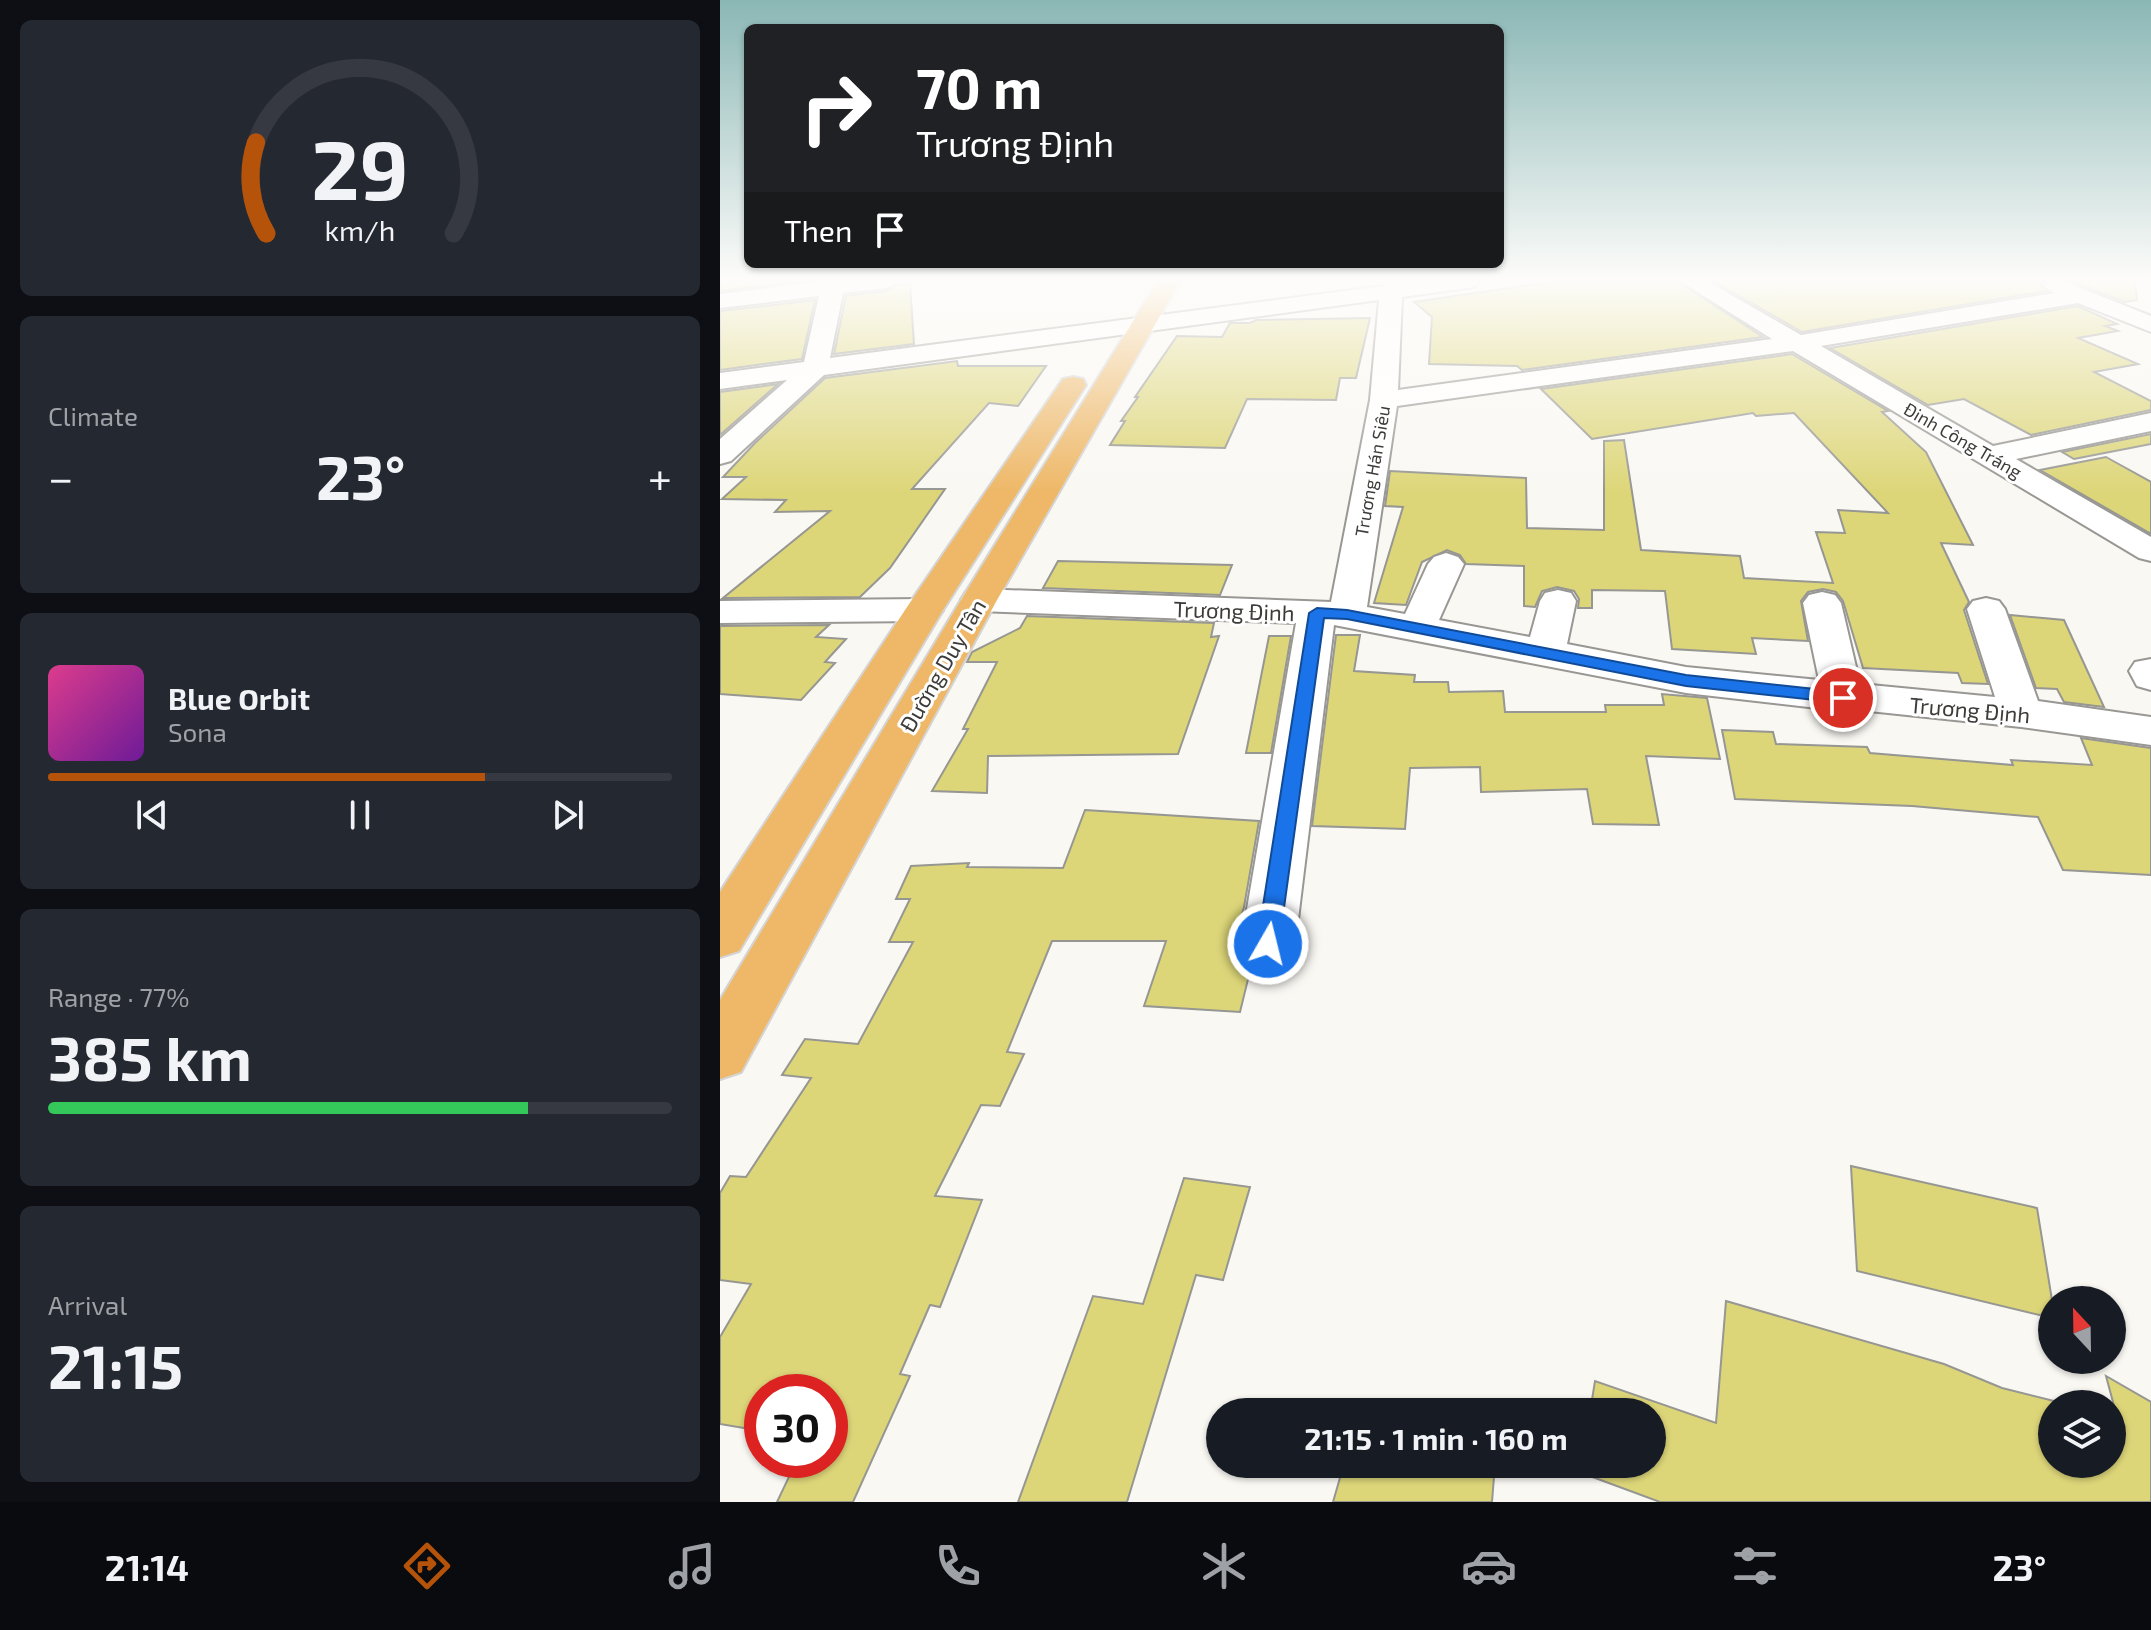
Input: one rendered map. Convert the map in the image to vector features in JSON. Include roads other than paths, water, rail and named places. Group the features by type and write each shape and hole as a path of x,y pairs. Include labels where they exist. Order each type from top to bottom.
{"main road":[{"name":"Đường Duy Tân","path":"720,936 924,610 1108,351"},
{"name":"Đường Duy Tân","path":"720,1053 979,600 1112,351"}],"street":[{"path":"720,455 815,369 819,351"},
{"path":"720,381 947,351"},
{"name":"Trương Hán Siêu","path":"1268,944 1332,614 1384,400 1388,351"},
{"path":"1384,400 1738,351"},
{"name":"Đinh Công Tráng","path":"1811,351 2151,551"},
{"path":"1991,455 2151,422"},
{"path":"1417,628 1446,564"},
{"name":"Trương Định","path":"979,600 1332,614 1686,680 1843,698 2021,713 2151,731"},
{"path":"1545,653 1558,601"},
{"path":"1822,603 1843,698"},
{"path":"1986,609 2021,713"},
{"path":"720,612 924,610"}]}
